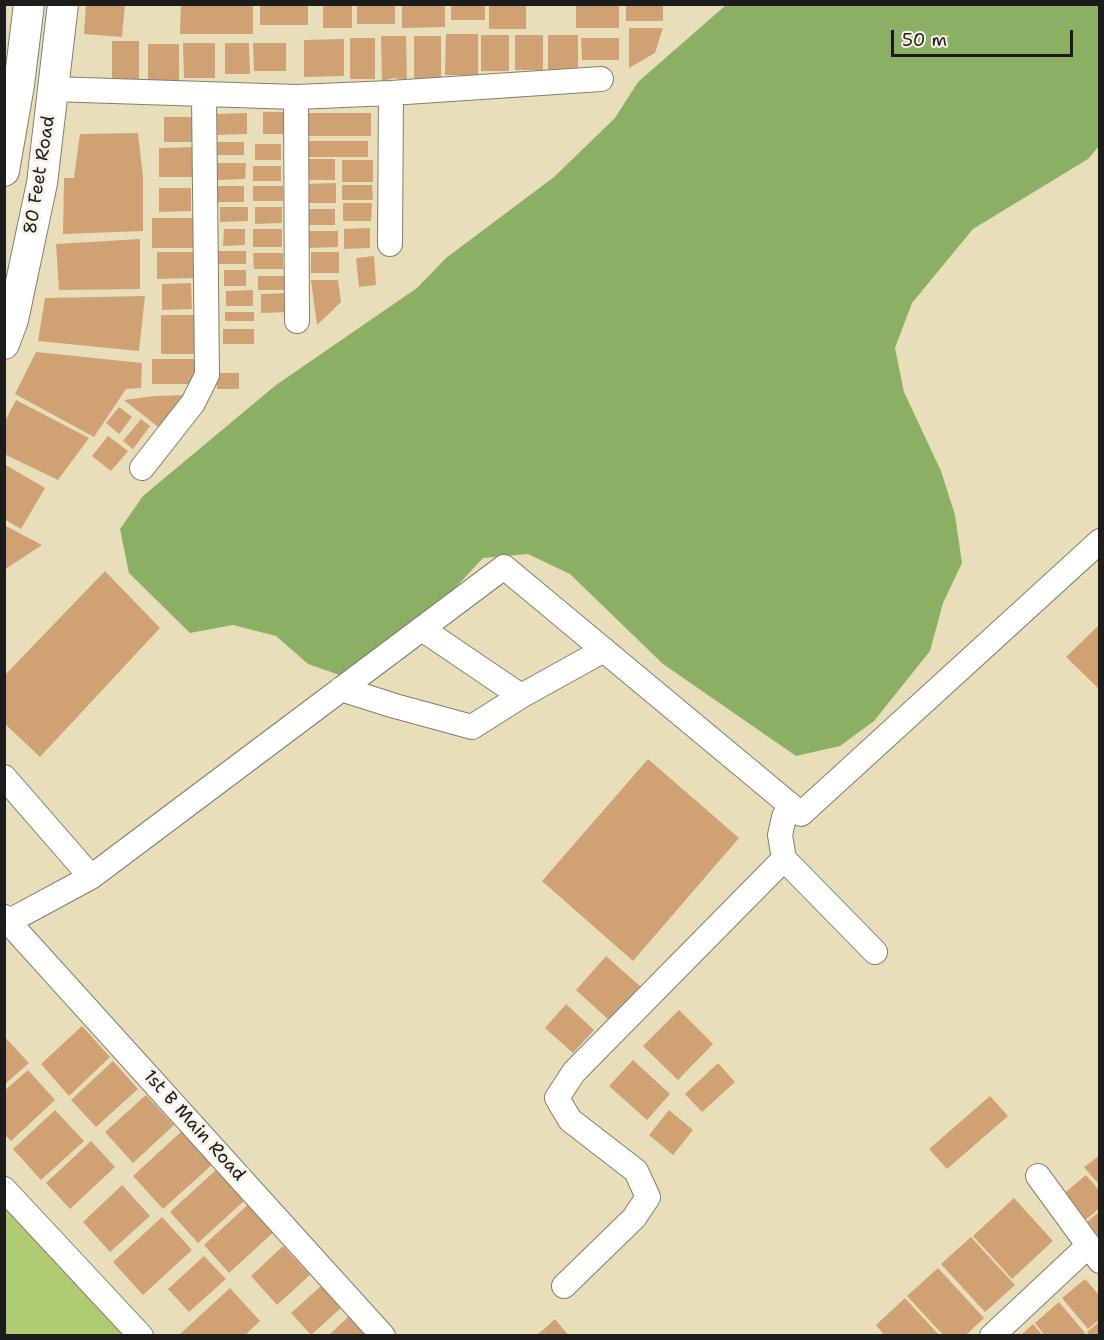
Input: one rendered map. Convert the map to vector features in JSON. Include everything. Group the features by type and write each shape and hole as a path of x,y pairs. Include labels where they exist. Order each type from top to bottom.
{"main road":[{"name":"80 Feet Road","path":"5,170 29,4"},
{"name":"80 Feet Road","path":"4,344 13,320 42,183 63,4"}],"street":[{"path":"52,89 296,98 601,79"},
{"path":"390,244 392,93"},
{"path":"142,468 193,403 207,375 204,95"},
{"path":"296,98 297,321"},
{"path":"6,920 91,877 504,567 801,814 1100,541"},
{"path":"422,629 522,696"},
{"path":"341,689 472,727 604,650"},
{"path":"4,777 91,877"},
{"path":"790,805 784,817 780,835 784,859 875,952"},
{"path":"564,1286 634,1218 648,1197 636,1171 570,1120 557,1098 574,1072 784,859"},
{"name":"1st B Main Road","path":"6,920 383,1335"},
{"path":"992,1335 1094,1253 1038,1176"},
{"path":"4,1189 141,1335"}],"green space":[{"path":"726,5 1099,5 1099,146 1088,159 973,229 912,303 895,348 904,392 941,471 955,515 962,563 943,603 930,651 874,721 840,746 796,756 663,664 570,574 528,554 483,558 391,657 351,679 308,664 276,636 233,625 190,633 129,573 120,529 143,496 276,385 417,288 446,258 554,177 615,118 638,82"},
{"path":"5,1204 127,1335 5,1335"}],"building":[{"path":"86,4 125,4 122,37 84,34"},
{"path":"181,4 253,4 253,34 180,34"},
{"path":"260,4 308,4 308,25 260,25"},
{"path":"323,4 352,4 352,28 323,28"},
{"path":"357,4 395,4 395,24 357,24"},
{"path":"402,4 445,4 445,27 402,28"},
{"path":"451,4 485,4 485,20 451,20"},
{"path":"489,4 526,4 526,29 489,29"},
{"path":"576,4 619,4 619,28 576,28"},
{"path":"626,4 663,5 663,21 626,21"},
{"path":"629,28 663,28 655,53 629,68"},
{"path":"446,34 478,34 478,75 445,75"},
{"path":"481,35 509,35 509,71 481,71"},
{"path":"515,35 543,35 543,70 515,70"},
{"path":"548,35 578,35 578,74 548,74"},
{"path":"381,36 406,36 407,81 394,78 382,81"},
{"path":"414,36 441,36 441,80 414,80"},
{"path":"350,38 375,38 375,79 350,79"},
{"path":"581,38 619,38 619,60 582,60"},
{"path":"344,39 344,76 304,77 304,40"},
{"path":"112,41 139,41 139,82 112,82"},
{"path":"183,43 215,43 215,78 184,78"},
{"path":"225,43 249,43 250,74 225,74"},
{"path":"253,43 286,43 286,71 254,71"},
{"path":"148,44 179,44 179,81 148,81"},
{"path":"263,112 292,112 292,134 263,134"},
{"path":"247,113 247,134 215,135 216,114"},
{"path":"306,113 371,113 371,136 306,136"},
{"path":"164,117 193,117 193,142 164,142"},
{"path":"138,133 143,177 143,231 63,234 64,178 74,178 80,134"},
{"path":"306,141 368,141 368,157 306,157"},
{"path":"217,142 244,142 244,155 217,155"},
{"path":"255,144 281,144 281,160 255,160"},
{"path":"196,147 195,177 159,177 159,148"},
{"path":"306,159 335,159 335,180 306,180"},
{"path":"342,160 373,160 373,182 342,182"},
{"path":"216,163 246,163 245,179 216,180"},
{"path":"253,166 281,166 281,181 253,181"},
{"path":"336,183 336,203 303,203 304,184"},
{"path":"342,185 372,185 373,200 342,200"},
{"path":"218,186 244,186 244,202 218,202"},
{"path":"253,186 283,186 283,201 253,201"},
{"path":"159,188 191,188 191,211 159,212"},
{"path":"343,203 372,203 371,221 343,221"},
{"path":"220,207 248,207 248,221 220,222"},
{"path":"255,207 282,207 282,223 255,224"},
{"path":"305,209 335,209 335,225 304,225"},
{"path":"152,218 195,218 195,248 152,248"},
{"path":"370,228 370,248 344,249 344,229"},
{"path":"224,229 245,229 245,245 223,246"},
{"path":"253,229 282,229 282,247 253,247"},
{"path":"307,231 338,231 338,247 308,248"},
{"path":"140,239 140,289 59,290 56,244"},
{"path":"217,251 246,251 246,264 217,264"},
{"path":"157,252 196,252 196,278 157,279"},
{"path":"311,252 339,252 339,273 311,273"},
{"path":"253,253 283,253 283,269 254,269"},
{"path":"374,256 376,285 359,287 356,258"},
{"path":"224,270 246,270 246,286 224,286"},
{"path":"258,276 291,276 291,290 258,290"},
{"path":"311,280 338,280 341,302 317,325"},
{"path":"191,283 192,309 162,310 162,284"},
{"path":"253,290 253,306 226,306 226,291"},
{"path":"289,293 289,312 261,313 261,294"},
{"path":"145,296 139,351 38,341 45,298"},
{"path":"225,312 254,312 254,321 225,321"},
{"path":"161,315 197,315 197,354 161,354"},
{"path":"223,329 254,329 254,344 223,344"},
{"path":"36,352 142,363 141,388 126,389 94,437 15,394"},
{"path":"152,359 196,359 196,384 152,384"},
{"path":"217,373 239,373 239,389 217,389"},
{"path":"188,395 162,430 124,400 155,396"},
{"path":"16,400 89,438 58,480 4,454 4,423"},
{"path":"119,407 132,417 119,434 106,423"},
{"path":"141,419 150,426 133,449 123,441"},
{"path":"108,436 128,451 111,471 92,456"},
{"path":"4,464 45,488 21,529 4,519"},
{"path":"4,525 42,545 4,570"},
{"path":"105,571 160,628 40,757 4,723 4,676"},
{"path":"1100,624 1100,690 1066,657"},
{"path":"648,759 739,838 633,961 542,881"},
{"path":"606,956 641,987 610,1021 576,990"},
{"path":"566,1004 594,1030 573,1053 545,1028"},
{"path":"679,1010 713,1044 678,1080 643,1046"},
{"path":"82,1026 110,1057 69,1096 41,1064"},
{"path":"4,1036 29,1063 4,1085"},
{"path":"633,1060 670,1094 647,1120 609,1086"},
{"path":"113,1061 138,1089 96,1127 71,1100"},
{"path":"718,1063 735,1082 702,1112 685,1094"},
{"path":"28,1070 55,1100 11,1141 4,1134 4,1091"},
{"path":"146,1095 174,1125 133,1163 105,1132"},
{"path":"990,1096 1008,1116 947,1169 929,1149"},
{"path":"55,1110 84,1141 41,1180 13,1149"},
{"path":"669,1110 693,1130 673,1155 649,1135"},
{"path":"183,1130 214,1163 163,1209 133,1176"},
{"path":"91,1141 115,1167 70,1209 46,1183"},
{"path":"1100,1155 1100,1186 1084,1167"},
{"path":"217,1169 245,1200 198,1243 170,1212"},
{"path":"1086,1175 1100,1191 1100,1208 1084,1221 1062,1195"},
{"path":"122,1185 150,1216 110,1252 83,1222"},
{"path":"1014,1198 1053,1241 1012,1279 973,1236"},
{"path":"253,1200 278,1228 229,1273 204,1245"},
{"path":"1100,1211 1100,1239 1086,1223"},
{"path":"162,1217 192,1250 143,1295 113,1262"},
{"path":"971,1237 1015,1285 985,1312 941,1264"},
{"path":"283,1246 310,1275 277,1305 251,1276"},
{"path":"204,1256 226,1279 189,1312 168,1289"},
{"path":"938,1268 984,1318 965,1336 944,1336 907,1296"},
{"path":"1085,1279 1100,1296 1100,1319 1088,1329 1062,1298"},
{"path":"321,1286 341,1308 311,1335 291,1313"},
{"path":"230,1288 260,1321 244,1336 182,1336 180,1334"},
{"path":"905,1298 940,1336 885,1336 876,1325"},
{"path":"1059,1302 1085,1333 1083,1336 1045,1336 1035,1323"},
{"path":"350,1315 369,1336 328,1336"},
{"path":"555,1319 569,1336 536,1336"},
{"path":"1100,1321 1100,1336 1090,1336 1087,1332"},
{"path":"1033,1324 1043,1336 1020,1336"}]}
